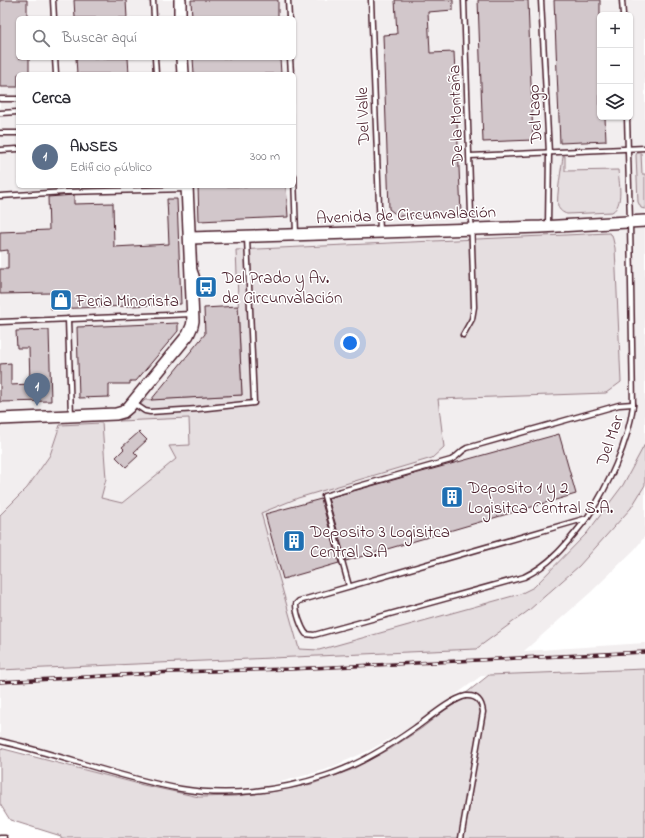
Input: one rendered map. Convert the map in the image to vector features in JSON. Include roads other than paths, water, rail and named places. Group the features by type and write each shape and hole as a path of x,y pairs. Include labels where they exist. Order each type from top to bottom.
{"street":[{"path":"180,0 180,16"},
{"path":"182,60 183,72"},
{"path":"0,419 116,414 123,412 188,335 192,326 192,309 187,188"},
{"name":"Avenida de Circunvalación","path":"190,238 548,227 645,221"}],"lane":[{"path":"53,0 54,16"},
{"path":"153,0 154,16"},
{"path":"288,0 289,16"},
{"name":"Del Valle","path":"371,0 380,232"},
{"name":"De la Montaña","path":"463,335 472,319 474,307 464,0"},
{"name":"Del Lago","path":"542,0 549,153 548,227"},
{"path":"622,0 623,12"},
{"path":"55,60 56,72"},
{"path":"155,60 156,72"},
{"path":"290,60 291,72"},
{"path":"0,99 16,99"},
{"path":"0,113 16,112"},
{"name":"Del Mar","path":"349,586 299,601 296,604 303,630 306,634 314,635 524,577 544,566 561,551 596,505 626,439 633,404 627,120"},
{"path":"0,134 16,133"},
{"path":"470,156 645,148"},
{"path":"0,150 16,149"},
{"path":"64,188 65,192"},
{"path":"0,196 65,192 187,188"},
{"path":"294,188 296,235"},
{"path":"132,403 145,411 150,412 254,403 247,237"},
{"path":"0,322 68,319 192,309"},
{"path":"68,319 71,416"},
{"path":"587,518 349,586 324,496 455,459 461,451 467,448 598,411 633,404"},
{"path":"0,741 138,780 182,789 209,792 244,791 302,783 347,767 402,736 449,704 466,696 472,696 478,699 481,703 483,712 461,838"},
{"path":"0,838 5,838"}],"railway":[{"path":"0,682 173,672 291,669 645,652"}],"place":[{"name":"Del Prado y Av. de Circunvalación","path":"206,287"},
{"name":"Feria Minorista","path":"61,300"},
{"name":"ANSES","path":"37,406"},
{"name":"Deposito 1 y 2 Logisitca Central S.A.","path":"452,497"},
{"name":"Deposito 3 Logisitca Central S.A","path":"294,541"}]}
